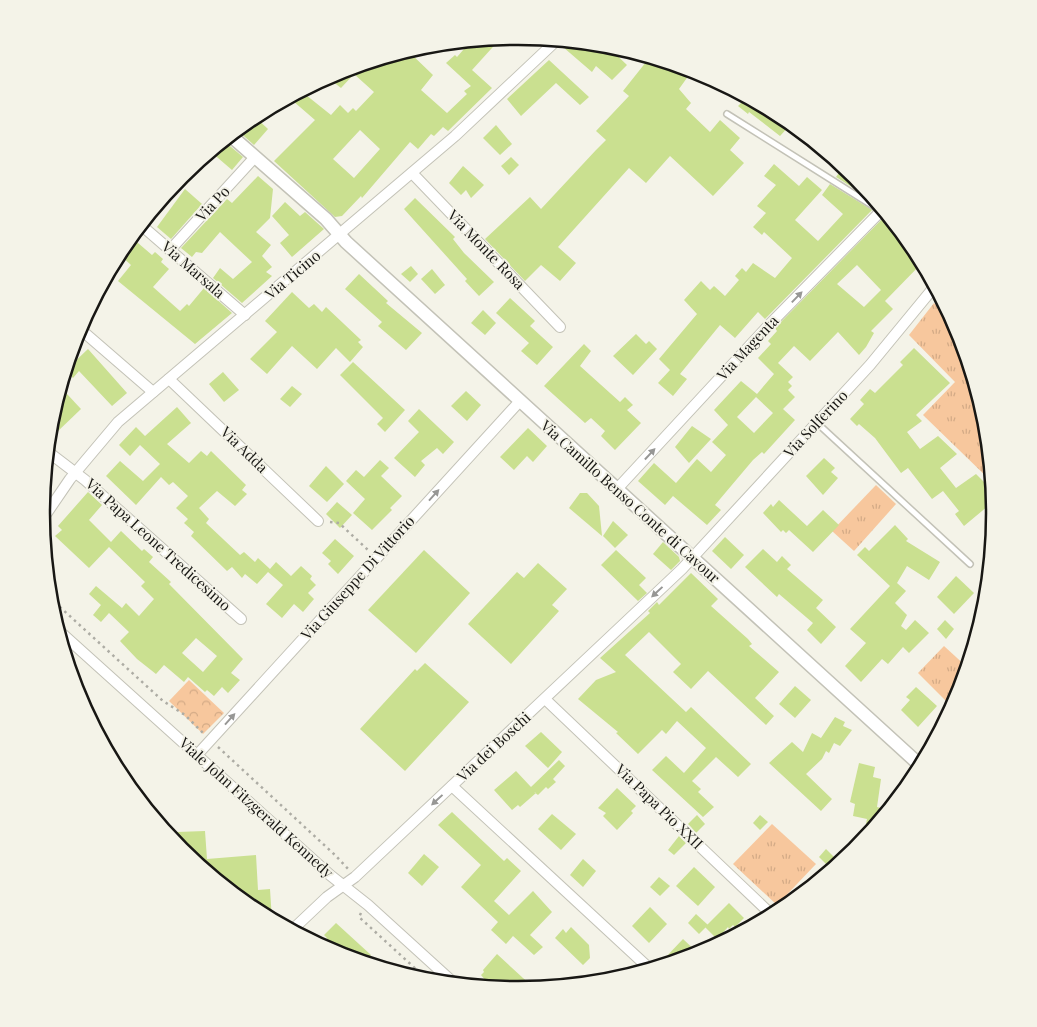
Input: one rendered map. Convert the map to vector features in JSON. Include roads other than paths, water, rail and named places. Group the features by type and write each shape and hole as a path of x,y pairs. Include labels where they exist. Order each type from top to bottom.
{"street":[{"name":"Via Ticino","path":"50,508 75,473 118,422 455,136 550,46"},
{"name":"Via Camillo Benso Conte di Cavour","path":"235,140 326,219 340,235 520,401 916,761"},
{"name":"Via Po","path":"170,250 255,158"},
{"name":"Via Monte Rosa","path":"412,173 560,327"},
{"name":"Via Magenta","path":"616,489 767,327 878,214"},
{"name":"Via Marsala","path":"146,229 245,315"},
{"name":"Via Solferino","path":"691,557 870,365 931,291"},
{"path":"86,334 153,392"},
{"name":"Via Adda","path":"169,379 318,521"},
{"name":"Via Giuseppe Di Vittorio","path":"197,755 520,401"},
{"name":"Via Papa Leone Tredicesimo","path":"54,456 241,619"},
{"name":"Via dei Boschi","path":"296,926 327,897 355,877 682,569 691,557"},
{"name":"Viale John Fitzgerald Kennedy","path":"67,638 343,886 447,976"},
{"name":"Via Papa Pio XXII","path":"545,699 767,910"},
{"path":"452,786 644,965"}],"lane":[{"path":"727,114 867,201"},
{"path":"817,423 970,564"}]}
